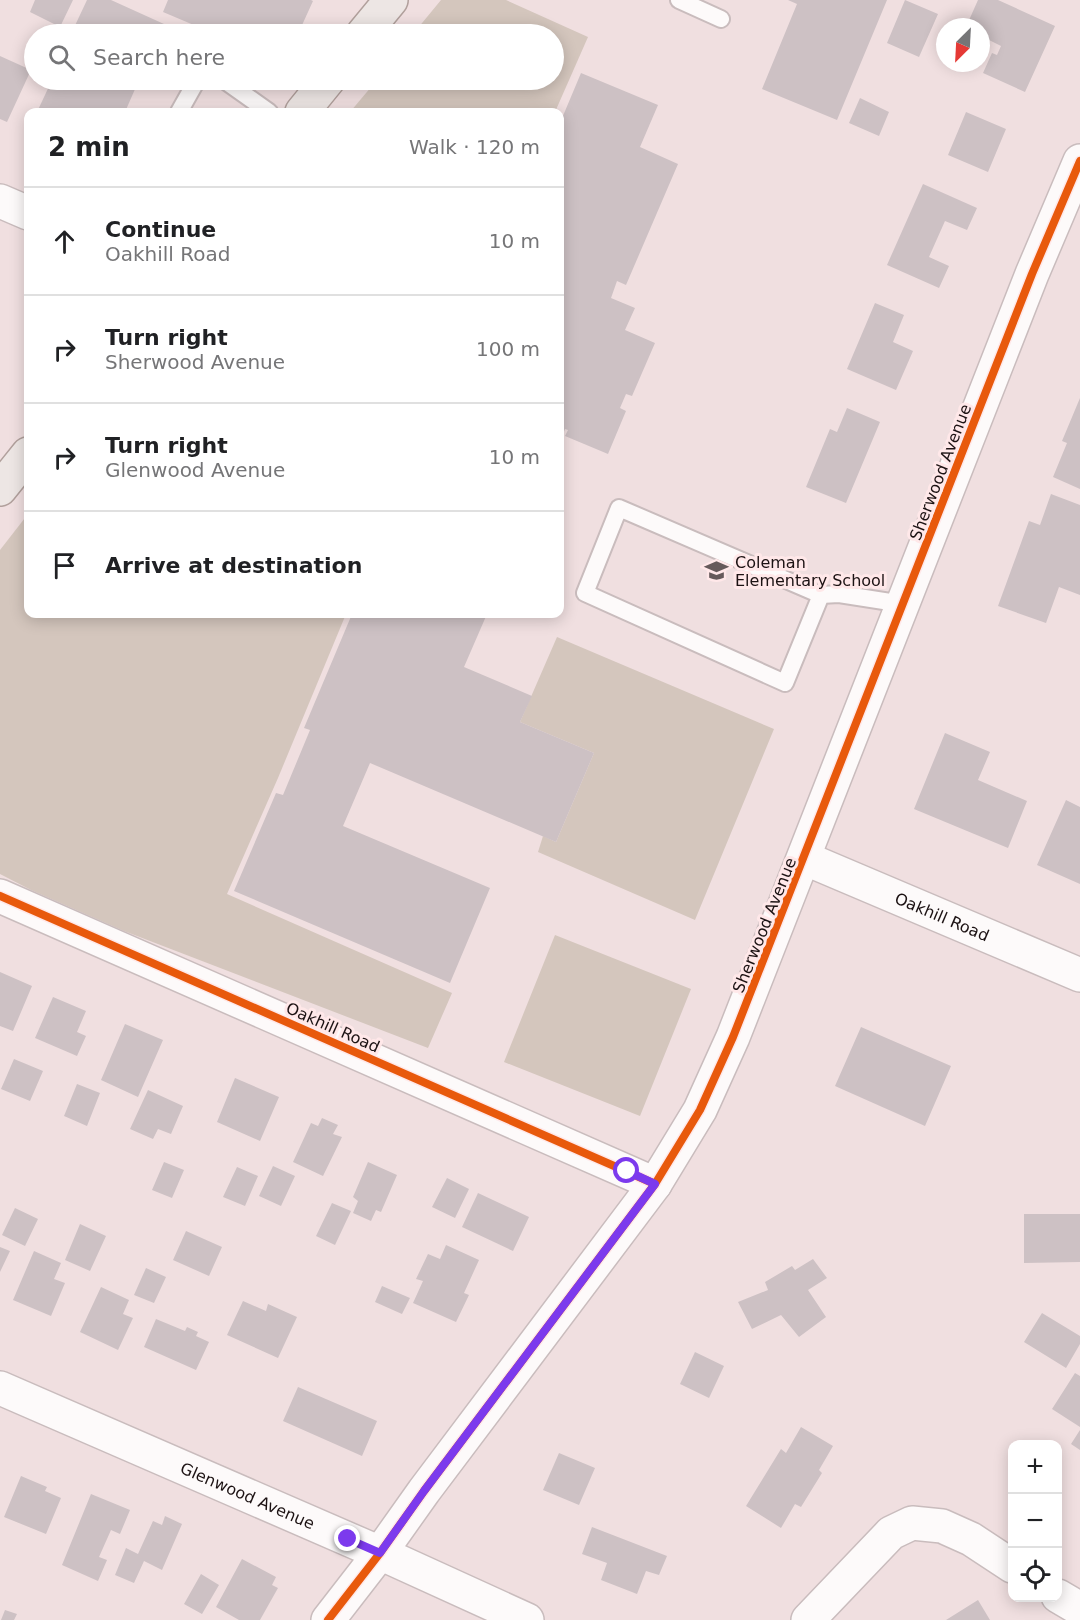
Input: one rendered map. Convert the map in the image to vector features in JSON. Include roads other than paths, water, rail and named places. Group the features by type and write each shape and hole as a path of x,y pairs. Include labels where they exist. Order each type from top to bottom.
{"main road":[{"path":"371,24 391,0"},
{"path":"305,108 320,90"},
{"path":"0,489 24,459"}],"street":[{"name":"Sherwood Avenue","path":"328,1620 655,1184 694,1120 733,1038 1032,274 1080,161"},
{"path":"0,201 24,211"},
{"name":"Oakhill Road","path":"804,858 1080,975"},
{"name":"Oakhill Road","path":"0,896 655,1184"},
{"name":"Glenwood Avenue","path":"0,1388 380,1553 527,1620"},
{"path":"808,1620 891,1533 912,1522 942,1526 971,1539 1008,1563"},
{"path":"1062,1598 1080,1609"}],"lane":[{"path":"679,0 721,19"},
{"path":"181,108 191,90"},
{"path":"238,90 263,108"},
{"path":"821,595 785,683 585,593 619,508 821,595 839,594 903,604"}],"place":[{"name":"Coleman Elementary School","path":"717,571"}]}
